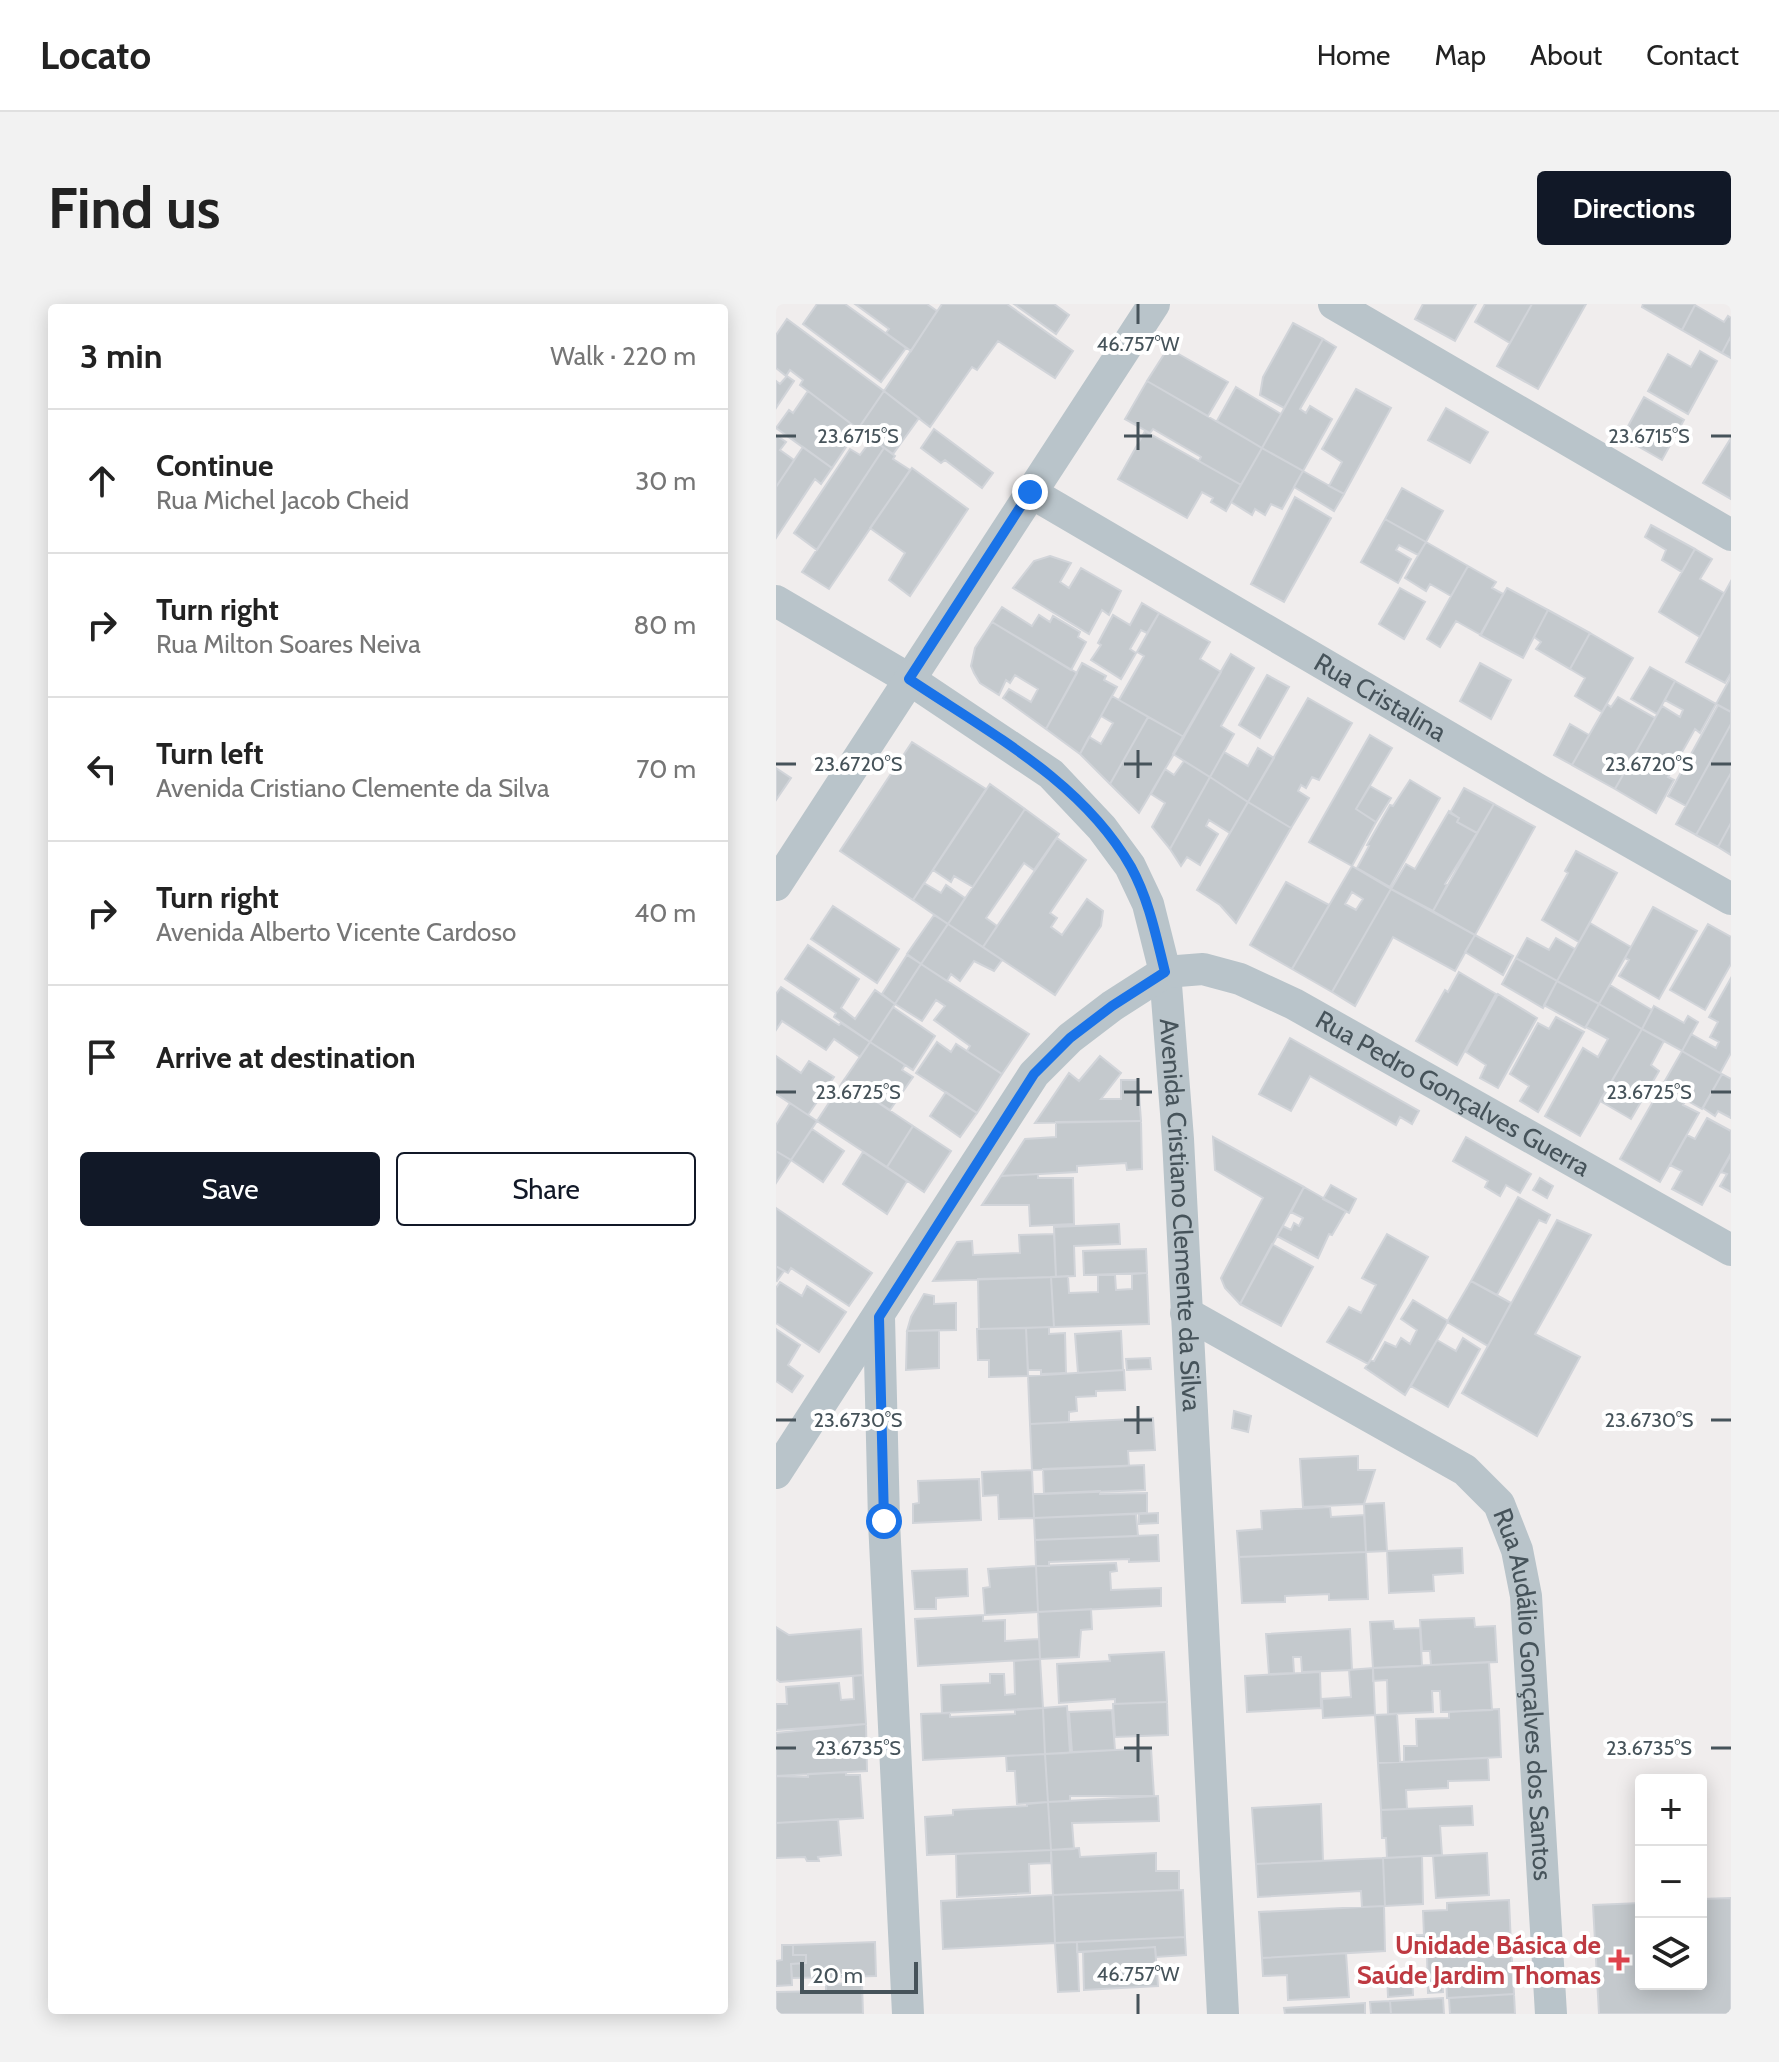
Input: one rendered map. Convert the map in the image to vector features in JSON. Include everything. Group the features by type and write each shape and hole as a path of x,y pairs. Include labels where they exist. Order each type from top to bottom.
{"street":[{"path":"776,885 1154,304"},
{"path":"1334,304 1731,535"},
{"name":"Rua Cristalina","path":"1030,492 1731,899"},
{"name":"Avenida Cristiano Clemente da Silva","path":"776,601 909,679 1051,774 1102,828 1130,866 1148,904 1165,972 1178,1139 1223,2014"},
{"name":"Rua Pedro Gonçalves Guerra","path":"1165,972 1203,969 1240,979 1294,1004 1731,1250"},
{"path":"776,1473 1034,1074 1070,1038 1165,972"},
{"name":"Rua Audálio Gonçalves dos Santos","path":"1186,1313 1465,1470 1499,1504 1517,1550 1526,1596 1551,2014"},
{"path":"879,1317 886,1551 908,2014"}],"building":[{"path":"817,304 845,304 906,348 881,382 803,324"},
{"path":"855,304 927,304 937,311 911,351 886,333 889,329"},
{"path":"942,304 1007,304 1073,351 1055,378 998,341 977,370 972,367 930,427 884,391"},
{"path":"1014,304 1054,304 1069,315 1056,334"},
{"path":"1423,304 1476,304 1455,341 1415,319"},
{"path":"1485,304 1532,304 1510,343 1475,322"},
{"path":"1532,304 1586,304 1538,389 1497,366"},
{"path":"1643,304 1695,305 1682,330 1642,307"},
{"path":"1695,305 1724,322 1728,316 1731,318 1731,336 1722,353 1682,330"},
{"path":"787,319 884,391 858,429 800,385 803,380 790,370 786,376 776,368 776,335"},
{"path":"1293,323 1323,339 1284,408 1260,395 1263,377"},
{"path":"1731,336 1731,358 1722,353"},
{"path":"1323,339 1336,347 1300,409 1306,413 1310,406 1332,419 1303,471 1262,448"},
{"path":"1168,348 1228,382 1208,416 1147,381"},
{"path":"1700,351 1717,361 1688,414 1648,391 1668,354 1691,367"},
{"path":"787,376 794,381 776,408 776,381 780,384"},
{"path":"1147,381 1262,448 1241,485 1153,429 1150,433 1125,419"},
{"path":"1236,387 1281,414 1262,448 1217,421"},
{"path":"1356,389 1391,408 1344,494 1329,486 1342,462 1322,449"},
{"path":"808,391 858,429 832,468 776,428 789,410 793,413"},
{"path":"884,391 919,418 893,454 858,429"},
{"path":"1644,397 1684,420 1662,460 1622,437"},
{"path":"1446,408 1488,432 1470,463 1428,440"},
{"path":"934,429 993,473 982,488 945,460 941,463 921,448"},
{"path":"1145,431 1241,485 1226,511 1202,492 1187,518 1118,479"},
{"path":"776,435 786,442 780,450 794,460 776,487"},
{"path":"1731,438 1731,499 1703,483"},
{"path":"872,439 884,448 817,550 794,533 850,449 860,455"},
{"path":"803,447 832,468 821,484 815,479 776,538 776,487"},
{"path":"884,448 895,456 893,459 910,470 829,589 802,572"},
{"path":"1262,448 1303,471 1282,509 1271,504 1265,515 1255,509 1252,515 1231,502"},
{"path":"912,468 968,509 910,596 889,580 905,553 870,528"},
{"path":"1303,471 1344,494 1334,511 1294,487"},
{"path":"1402,488 1443,511 1426,542 1385,519"},
{"path":"1295,497 1331,518 1284,602 1251,584"},
{"path":"1385,519 1426,542 1418,555 1399,545 1396,550 1411,559 1398,583 1361,562"},
{"path":"1651,525 1695,549 1682,572 1662,560 1666,550 1645,537"},
{"path":"1426,542 1468,566 1451,596 1430,584 1426,591 1405,578"},
{"path":"1695,549 1712,559 1700,579 1724,593 1700,637 1659,612"},
{"path":"1050,556 1071,563 1060,582 1069,588 1081,568 1121,591 1109,615 1102,610 1089,634 1013,588 1034,561"},
{"path":"1468,566 1496,582 1492,588 1503,594 1481,635 1456,621 1440,647 1427,639"},
{"path":"1731,581 1731,673 1725,683 1686,662"},
{"path":"1400,588 1425,602 1404,639 1379,624"},
{"path":"1507,588 1548,610 1523,658 1480,635"},
{"path":"1142,603 1159,613 1147,633 1141,630 1130,649 1136,653 1121,679 1091,660 1113,615 1130,625"},
{"path":"1002,607 1032,626 1039,615 1050,622 1053,616 1080,632 1078,637 1086,642 1071,670 992,622"},
{"path":"1548,610 1590,633 1570,669 1536,649 1541,642 1534,637"},
{"path":"1159,613 1210,642 1200,659 1221,672 1184,737 1119,700 1144,656 1137,652"},
{"path":"992,622 1077,673 1046,729 1003,698 1009,689 1031,702 1038,689 1015,675 1010,683 1006,680 999,695 980,683 974,673 971,666 975,648"},
{"path":"1590,633 1633,658 1602,712 1575,696 1585,678 1570,669"},
{"path":"1231,654 1254,668 1221,726 1234,734 1210,777 1173,754"},
{"path":"1082,663 1106,676 1104,680 1117,687 1080,754 1046,729"},
{"path":"1480,663 1511,680 1491,719 1460,701"},
{"path":"1650,667 1675,681 1657,714 1631,699"},
{"path":"1267,675 1289,687 1260,738 1239,725"},
{"path":"1731,677 1731,712 1716,704"},
{"path":"1675,681 1716,704 1700,733 1695,729 1668,777 1674,780 1656,813 1615,789 1662,706 1680,717 1683,710 1665,700"},
{"path":"1112,696 1148,717 1110,784 1080,754 1089,737 1101,744 1113,723 1101,716"},
{"path":"1618,697 1655,718 1615,789 1572,765 1607,704 1611,707"},
{"path":"1308,698 1352,723 1319,780 1312,777 1306,788 1301,785 1298,791 1309,798 1291,828 1248,802"},
{"path":"1718,705 1731,712 1731,724 1686,806 1668,796"},
{"path":"1148,717 1184,737 1139,813 1110,784"},
{"path":"1570,724 1589,735 1572,765 1554,755"},
{"path":"1731,724 1731,773 1696,835 1676,824"},
{"path":"1370,735 1392,748 1356,809 1376,822 1352,866 1309,842"},
{"path":"912,742 986,789 913,900 840,851"},
{"path":"1258,748 1274,758 1248,802 1210,777 1224,752 1248,766"},
{"path":"1184,761 1210,777 1170,849 1152,827 1165,803 1151,794 1165,769 1174,775"},
{"path":"776,768 791,778 776,800"},
{"path":"1731,773 1731,823 1718,847 1696,835"},
{"path":"1210,777 1248,802 1230,833 1209,820 1206,826 1218,834 1200,865 1187,857 1181,866 1170,849"},
{"path":"1410,780 1440,798 1390,887 1357,868 1390,805 1393,806"},
{"path":"990,784 1025,809 973,887 954,876 951,882 933,870"},
{"path":"1370,786 1391,798 1376,822 1356,809"},
{"path":"1464,788 1494,804 1477,833 1457,822 1459,818 1450,813"},
{"path":"1248,802 1291,828 1236,923 1220,905 1197,890"},
{"path":"1494,804 1535,827 1475,935 1433,911"},
{"path":"1025,809 1059,834 1034,870 1024,863 986,918 997,926 983,947 948,924"},
{"path":"1449,811 1459,818 1457,822 1477,833 1445,884 1433,911 1391,889 1406,864 1415,869"},
{"path":"1731,823 1731,855 1718,847"},
{"path":"1057,838 1086,860 1050,913 1057,918 1051,927 1062,935 1087,899 1103,911 1101,926 1055,995 983,947"},
{"path":"1576,851 1617,873 1579,942 1542,920 1568,873 1565,871"},
{"path":"1352,866 1391,889 1332,992 1292,969","holes":["1352,892 1363,899 1356,910 1345,904"]},
{"path":"1286,882 1329,905 1292,969 1250,945"},
{"path":"924,883 941,893 946,885 965,898 948,924 913,900"},
{"path":"1391,889 1475,935 1455,971 1393,937 1355,1006 1332,992"},
{"path":"833,906 899,949 877,983 811,939"},
{"path":"1653,907 1697,931 1659,999 1619,976 1629,960 1625,958"},
{"path":"934,915 948,924 921,964 907,954"},
{"path":"1590,923 1631,947 1599,1004 1557,981"},
{"path":"948,924 1002,960 994,971 974,961 960,981 951,974 947,981 921,964"},
{"path":"1708,924 1731,937 1731,964 1705,1010 1670,990"},
{"path":"1475,935 1513,956 1503,975 1465,952"},
{"path":"1527,938 1549,950 1556,938 1575,949 1557,981 1516,958"},
{"path":"808,945 859,979 841,1008 855,1019 875,990 895,1004 870,1042 834,1017 836,1013 785,979"},
{"path":"907,955 921,964 895,1004 882,994"},
{"path":"1516,958 1557,981 1543,1008 1502,984"},
{"path":"921,964 1029,1034 1002,1074 967,1051 970,1046 934,1020 945,1006 936,1000 922,1021 895,1004"},
{"path":"1459,972 1496,994 1457,1065 1416,1041"},
{"path":"1731,978 1731,1053 1720,1073 1682,1051 1691,1034 1716,1048 1719,1042 1710,1037 1718,1022 1709,1017"},
{"path":"1557,981 1599,1004 1585,1028 1544,1005"},
{"path":"1610,985 1652,1010 1642,1029 1599,1004"},
{"path":"781,987 870,1042 860,1057 834,1039 826,1050 782,1021 776,1030 776,994"},
{"path":"1498,994 1537,1018 1498,1088 1480,1078 1486,1065 1466,1052"},
{"path":"1599,1004 1642,1029 1580,1136 1545,1116 1583,1048 1598,1057 1608,1039 1586,1027"},
{"path":"1654,1006 1684,1023 1688,1016 1698,1022 1682,1051 1642,1029"},
{"path":"893,1007 935,1036 913,1070 870,1042"},
{"path":"1556,1017 1584,1032 1538,1112 1520,1101 1529,1086 1510,1074 1538,1023 1549,1029"},
{"path":"1642,1029 1664,1041 1651,1065 1659,1071 1631,1119 1600,1101"},
{"path":"1290,1038 1419,1111 1412,1124 1400,1117 1396,1125 1310,1076 1291,1111 1259,1094"},
{"path":"870,1042 905,1065 902,1070 913,1077 890,1110 844,1080"},
{"path":"937,1042 951,1052 956,1044 1002,1074 977,1113 916,1073"},
{"path":"1682,1051 1722,1074 1702,1109 1686,1100 1683,1105 1699,1113 1660,1182 1620,1159"},
{"path":"776,1056 801,1073 809,1061 834,1077 808,1115 776,1094"},
{"path":"1100,1056 1121,1073 1101,1099 1121,1099 1121,1080 1138,1080 1141,1121 1035,1123 1069,1073 1079,1081"},
{"path":"1722,1074 1731,1079 1731,1118 1718,1111 1715,1116 1703,1108"},
{"path":"844,1080 913,1126 887,1167 817,1121"},
{"path":"946,1092 977,1113 960,1137 930,1116"},
{"path":"790,1103 817,1121 791,1160 776,1151 776,1125"},
{"path":"1707,1118 1731,1131 1731,1153 1702,1205 1672,1189 1682,1171 1670,1165 1687,1135 1695,1139"},
{"path":"1141,1121 1142,1169 1127,1170 1126,1163 1077,1166 1077,1172 1001,1176 1025,1139 1056,1137 1056,1122"},
{"path":"913,1126 951,1151 924,1192 887,1167"},
{"path":"812,1129 844,1151 823,1182 791,1160"},
{"path":"1213,1137 1304,1187 1240,1304 1225,1288 1221,1278 1263,1198 1215,1170"},
{"path":"1466,1137 1531,1174 1520,1193 1506,1185 1500,1196 1485,1187 1488,1181 1453,1161"},
{"path":"776,1151 791,1160 776,1183"},
{"path":"863,1152 907,1181 887,1214 843,1184"},
{"path":"1731,1155 1731,1192 1720,1186 1727,1174 1721,1172"},
{"path":"1038,1174 1038,1178 1073,1178 1074,1224 1030,1226 1029,1205 982,1205 1001,1176"},
{"path":"1540,1178 1553,1186 1547,1198 1533,1190"},
{"path":"1331,1185 1356,1199 1349,1213 1323,1199"},
{"path":"1304,1187 1346,1211 1332,1235 1329,1234 1318,1258 1277,1236 1283,1226 1291,1230 1294,1223 1299,1226 1303,1218 1291,1212"},
{"path":"1518,1197 1550,1215 1546,1223 1539,1220 1497,1295 1471,1281"},
{"path":"776,1208 872,1273 849,1306 791,1268 788,1273 776,1266"},
{"path":"1557,1220 1591,1235 1535,1334 1580,1357 1537,1436 1462,1393"},
{"path":"1119,1224 1120,1244 1074,1246 1075,1276 1056,1277 1054,1227"},
{"path":"1054,1234 1056,1277 933,1281 957,1242 972,1241 973,1255 1020,1253 1019,1235"},
{"path":"1387,1234 1428,1257 1368,1364 1327,1342 1349,1307 1361,1313 1376,1285 1362,1278"},
{"path":"1272,1244 1313,1267 1281,1326 1240,1304"},
{"path":"1146,1249 1147,1273 1084,1275 1083,1251"},
{"path":"776,1266 784,1271 777,1281 776,1280"},
{"path":"1147,1273 1149,1324 1054,1327 1051,1277 1068,1276 1069,1293 1098,1292 1098,1275 1115,1275 1116,1290 1132,1289 1132,1274"},
{"path":"1051,1277 1054,1327 979,1329 978,1279"},
{"path":"1471,1281 1511,1303 1488,1346 1447,1322"},
{"path":"780,1282 802,1296 807,1286 846,1312 819,1352 776,1323 776,1288"},
{"path":"924,1294 934,1296 934,1304 956,1303 956,1330 907,1331"},
{"path":"1413,1300 1448,1321 1405,1395 1365,1368 1371,1360 1374,1361 1385,1342 1396,1347 1401,1338 1410,1344 1417,1330 1401,1319"},
{"path":"1049,1327 1049,1334 1065,1333 1066,1373 1041,1374 1041,1370 1028,1370 1026,1328"},
{"path":"1026,1328 1028,1376 989,1377 989,1360 978,1360 977,1329"},
{"path":"776,1329 800,1345 788,1365 803,1376 792,1392 776,1381"},
{"path":"939,1330 939,1368 906,1370 907,1331"},
{"path":"1121,1331 1123,1370 1078,1373 1075,1334"},
{"path":"1463,1338 1480,1349 1448,1407 1411,1386 1437,1340 1456,1351"},
{"path":"1150,1358 1151,1369 1127,1370 1126,1359"},
{"path":"1124,1370 1125,1390 1096,1391 1096,1396 1076,1397 1077,1411 1069,1412 1069,1422 1030,1424 1028,1376"},
{"path":"1234,1411 1251,1416 1248,1432 1232,1428"},
{"path":"1153,1418 1155,1450 1128,1451 1129,1466 1032,1470 1030,1424"},
{"path":"1358,1456 1358,1470 1375,1470 1364,1504 1303,1507 1300,1459"},
{"path":"1144,1465 1145,1490 1044,1494 1043,1469"},
{"path":"1032,1470 1034,1518 999,1519 998,1495 983,1496 982,1472"},
{"path":"979,1479 981,1520 913,1523 913,1504 919,1503 918,1481"},
{"path":"1100,1491 1100,1494 1147,1493 1147,1513 1034,1518 1033,1494"},
{"path":"1384,1503 1387,1551 1366,1552 1364,1504"},
{"path":"1330,1507 1331,1517 1364,1515 1366,1552 1239,1557 1237,1531 1262,1529 1261,1511"},
{"path":"1158,1513 1158,1523 1139,1524 1139,1514"},
{"path":"1136,1514 1138,1536 1035,1540 1034,1518"},
{"path":"1158,1535 1159,1561 1049,1562 1049,1566 1036,1566 1035,1540"},
{"path":"1462,1548 1463,1573 1433,1575 1434,1591 1389,1593 1387,1551"},
{"path":"1366,1552 1368,1599 1329,1600 1329,1594 1285,1596 1285,1602 1242,1603 1239,1557"},
{"path":"1116,1563 1117,1571 1110,1572 1111,1590 1161,1588 1161,1606 1038,1612 1036,1566"},
{"path":"1036,1566 1038,1612 985,1615 983,1588 990,1587 988,1569"},
{"path":"967,1569 968,1596 936,1598 936,1609 915,1609 912,1571"},
{"path":"1091,1609 1092,1629 1081,1630 1079,1657 1040,1659 1038,1612"},
{"path":"983,1615 983,1621 1005,1620 1005,1641 1039,1639 1040,1659 918,1666 915,1619"},
{"path":"1474,1618 1475,1627 1495,1626 1497,1662 1431,1665 1430,1651 1422,1651 1420,1620"},
{"path":"1393,1621 1394,1629 1420,1628 1422,1666 1373,1668 1370,1622"},
{"path":"776,1627 789,1635 861,1629 863,1675 780,1682 776,1679"},
{"path":"1350,1629 1352,1670 1302,1672 1301,1657 1293,1657 1294,1673 1269,1674 1266,1634"},
{"path":"1164,1652 1167,1702 1115,1704 1115,1699 1059,1703 1057,1664 1110,1661 1109,1655"},
{"path":"1040,1659 1043,1708 942,1713 941,1685 990,1683 990,1674 1004,1674 1005,1695 1015,1694 1014,1661"},
{"path":"1489,1662 1492,1710 1441,1712 1440,1691 1432,1691 1433,1712 1388,1714 1387,1680 1373,1681 1373,1668"},
{"path":"1373,1668 1375,1715 1323,1718 1322,1699 1351,1697 1349,1670"},
{"path":"1320,1672 1321,1708 1247,1712 1245,1676"},
{"path":"863,1675 866,1724 776,1730 776,1704 787,1704 786,1687 839,1683 841,1700 854,1699 853,1676"},
{"path":"1167,1702 1168,1735 1115,1737 1113,1704"},
{"path":"1067,1706 1070,1753 1045,1754 1043,1708"},
{"path":"1043,1708 1045,1754 923,1760 921,1714 950,1713 950,1717 1015,1714 1015,1710"},
{"path":"1499,1709 1501,1757 1404,1762 1404,1746 1417,1746 1416,1719 1449,1718 1449,1712"},
{"path":"1112,1710 1115,1750 1072,1752 1069,1712"},
{"path":"1397,1714 1400,1762 1378,1763 1375,1715"},
{"path":"866,1724 867,1771 776,1776 776,1733"},
{"path":"1151,1748 1154,1796 1070,1796 1070,1801 1048,1802 1045,1754"},
{"path":"1045,1754 1048,1802 1017,1804 1015,1771 1007,1771 1006,1756"},
{"path":"1488,1758 1489,1780 1448,1781 1448,1788 1406,1790 1407,1809 1381,1810 1378,1763"},
{"path":"846,1772 846,1775 860,1775 863,1818 776,1823 776,1776 808,1777 808,1774"},
{"path":"1158,1796 1159,1821 1072,1823 1074,1849 1051,1850 1048,1802"},
{"path":"1048,1802 1051,1850 927,1855 925,1817 953,1815 953,1810"},
{"path":"1321,1804 1323,1861 1256,1864 1252,1808"},
{"path":"1472,1806 1473,1825 1440,1826 1442,1855 1387,1858 1386,1838 1382,1838 1381,1810"},
{"path":"838,1819 841,1855 818,1857 819,1861 807,1861 805,1857 776,1858 776,1823"},
{"path":"1079,1848 1080,1857 1156,1853 1156,1871 1179,1871 1179,1890 1053,1895 1051,1850"},
{"path":"1051,1850 1051,1863 1029,1864 1030,1893 957,1897 956,1854"},
{"path":"1487,1853 1489,1895 1436,1898 1433,1856"},
{"path":"1422,1856 1423,1904 1385,1906 1383,1858"},
{"path":"1383,1858 1385,1906 1362,1907 1361,1891 1258,1897 1256,1864"},
{"path":"1183,1890 1185,1937 1055,1943 1053,1895"},
{"path":"1053,1895 1055,1943 943,1949 941,1901"},
{"name":"Unidade Básica de Saúde Jardim Thomas","path":"1731,1898 1731,2014 1599,2014 1593,1905 1635,1903 1635,1990 1707,1990 1707,1899"},
{"path":"1509,1900 1511,1945 1417,1950 1416,1935 1424,1935 1423,1911 1447,1910 1447,1903"},
{"path":"1384,1906 1385,1951 1262,1958 1259,1912"},
{"path":"1185,1937 1186,1955 1156,1957 1155,1947 1077,1952 1077,1942"},
{"path":"875,1942 876,1976 792,1978 791,1964 806,1963 806,1955 793,1955 793,1945"},
{"path":"1077,1942 1079,1991 1058,1992 1055,1943"},
{"path":"782,1945 793,1945 793,1955 806,1955 806,1963 791,1964 792,1985 776,1986 776,1961 782,1960"},
{"path":"1496,1945 1511,1945 1514,1994 1447,1998 1446,1974 1442,1974 1443,1992 1428,1993 1427,1955 1491,1952 1491,1955 1497,1955"},
{"path":"1155,1947 1158,1986 1084,1990 1083,1952"},
{"path":"1346,1953 1349,1997 1288,2000 1287,1975 1263,1976 1262,1958"},
{"path":"1412,1972 1413,1995 1388,1997 1387,1973"},
{"path":"862,1983 863,2014 776,2014 776,1992 826,1991 826,1984"},
{"path":"1514,1994 1515,2014 1450,2014 1449,1998"},
{"path":"1443,1998 1444,2014 1391,2014 1390,2001"},
{"path":"1390,2001 1391,2014 1371,2014 1370,2002"},
{"path":"1365,2003 1365,2014 1285,2014 1284,2008"}],"place":[{"name":"Unidade Básica de Saúde Jardim Thomas","path":"1619,1960"}],"route":[{"path":"884,1521 879,1317 1034,1074 1070,1038 1165,972 1148,904 1130,866 1102,828 1051,774 909,679 1030,492"}]}
